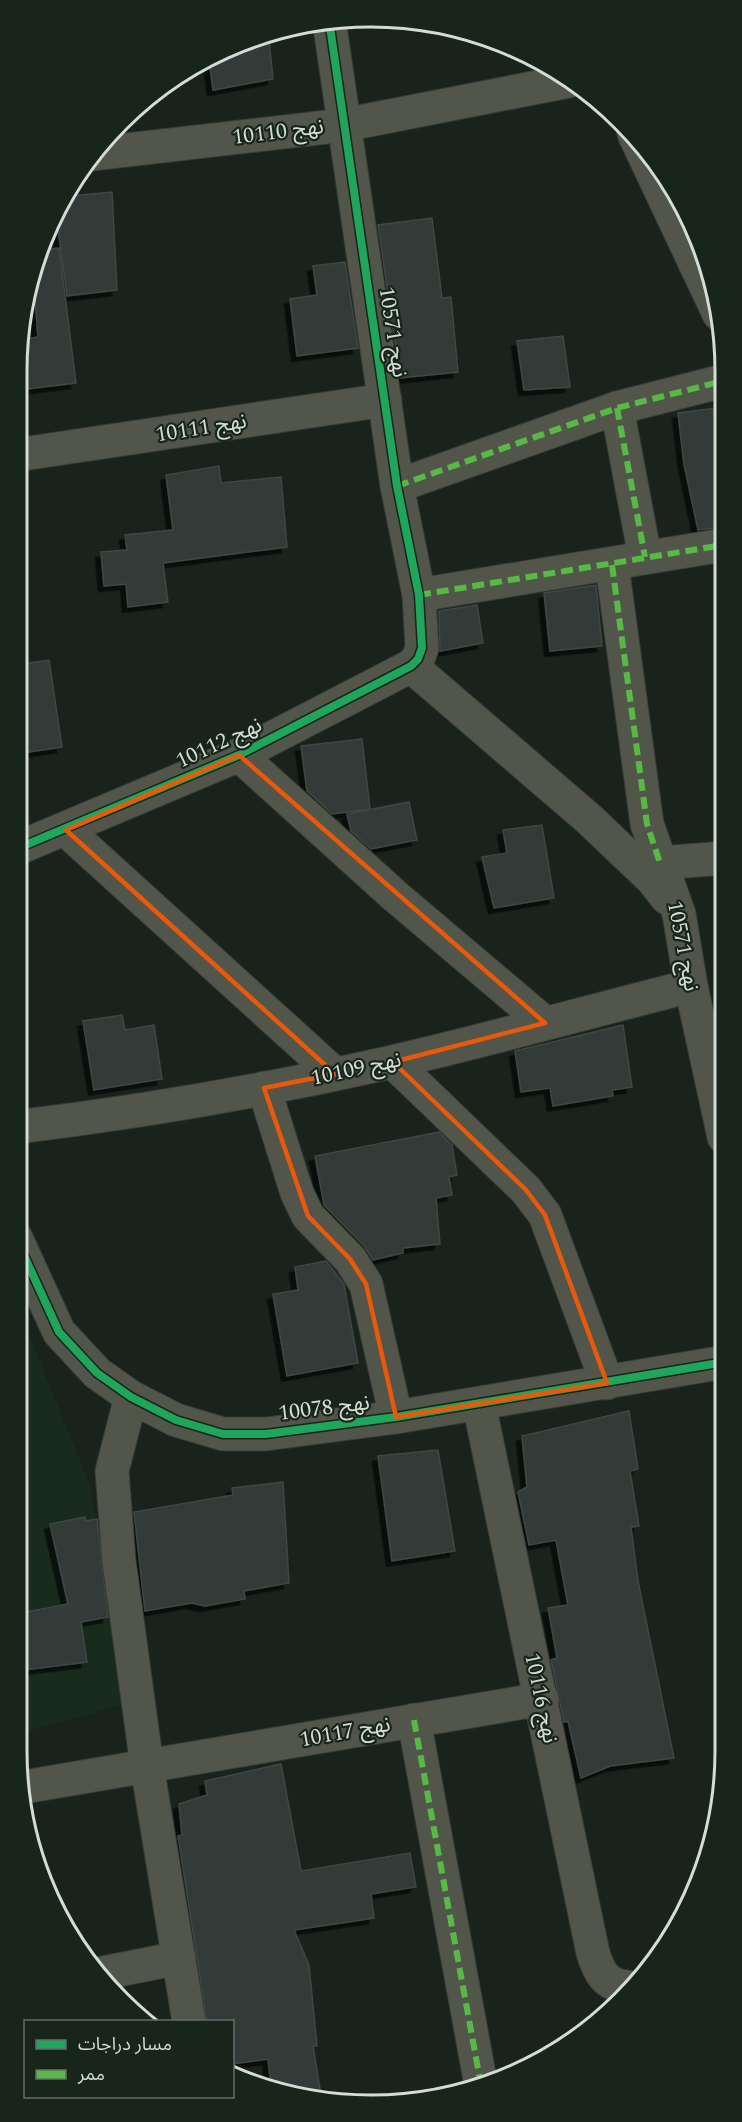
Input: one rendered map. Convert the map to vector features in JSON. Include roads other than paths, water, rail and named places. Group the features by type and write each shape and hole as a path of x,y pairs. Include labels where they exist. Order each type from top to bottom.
{"street":[{"name":"نهج 10571","path":"330,30 397,486 419,595 417,657"},
{"name":"نهج 10110","path":"105,152 344,125 559,83"},
{"path":"656,179 701,276"},
{"path":"397,486 617,408 715,383"},
{"name":"نهج 10111","path":"27,453 385,400"},
{"path":"617,408 645,557"},
{"path":"419,595 715,546"},
{"name":"نهج 10571","path":"612,565 647,824 679,914 691,986 713,1036 715,1054"},
{"path":"417,657 652,879 679,914"},
{"name":"نهج 10112","path":"27,845 239,755 417,657"},
{"path":"239,755 395,896 545,1023"},
{"path":"66,830 335,1074"},
{"path":"660,863 715,859"},
{"name":"نهج 10109","path":"27,1126 132,1113 393,1062 691,986"},
{"path":"393,1062 526,1190 545,1215 607,1383"},
{"path":"264,1088 297,1194 308,1216 350,1259 366,1284 396,1417"},
{"name":"نهج 10078","path":"27,1283 59,1332 97,1373 131,1397 176,1420 223,1434 266,1434 396,1417 715,1364"},
{"path":"131,1397 112,1471 119,1561 147,1766 189,2020"},
{"name":"نهج 10116","path":"479,1404 593,1953 600,1974 620,1987"},
{"name":"نهج 10117","path":"29,1786 542,1699"},
{"path":"414,1720 480,2078"},
{"path":"107,1972 179,1958"}]}
